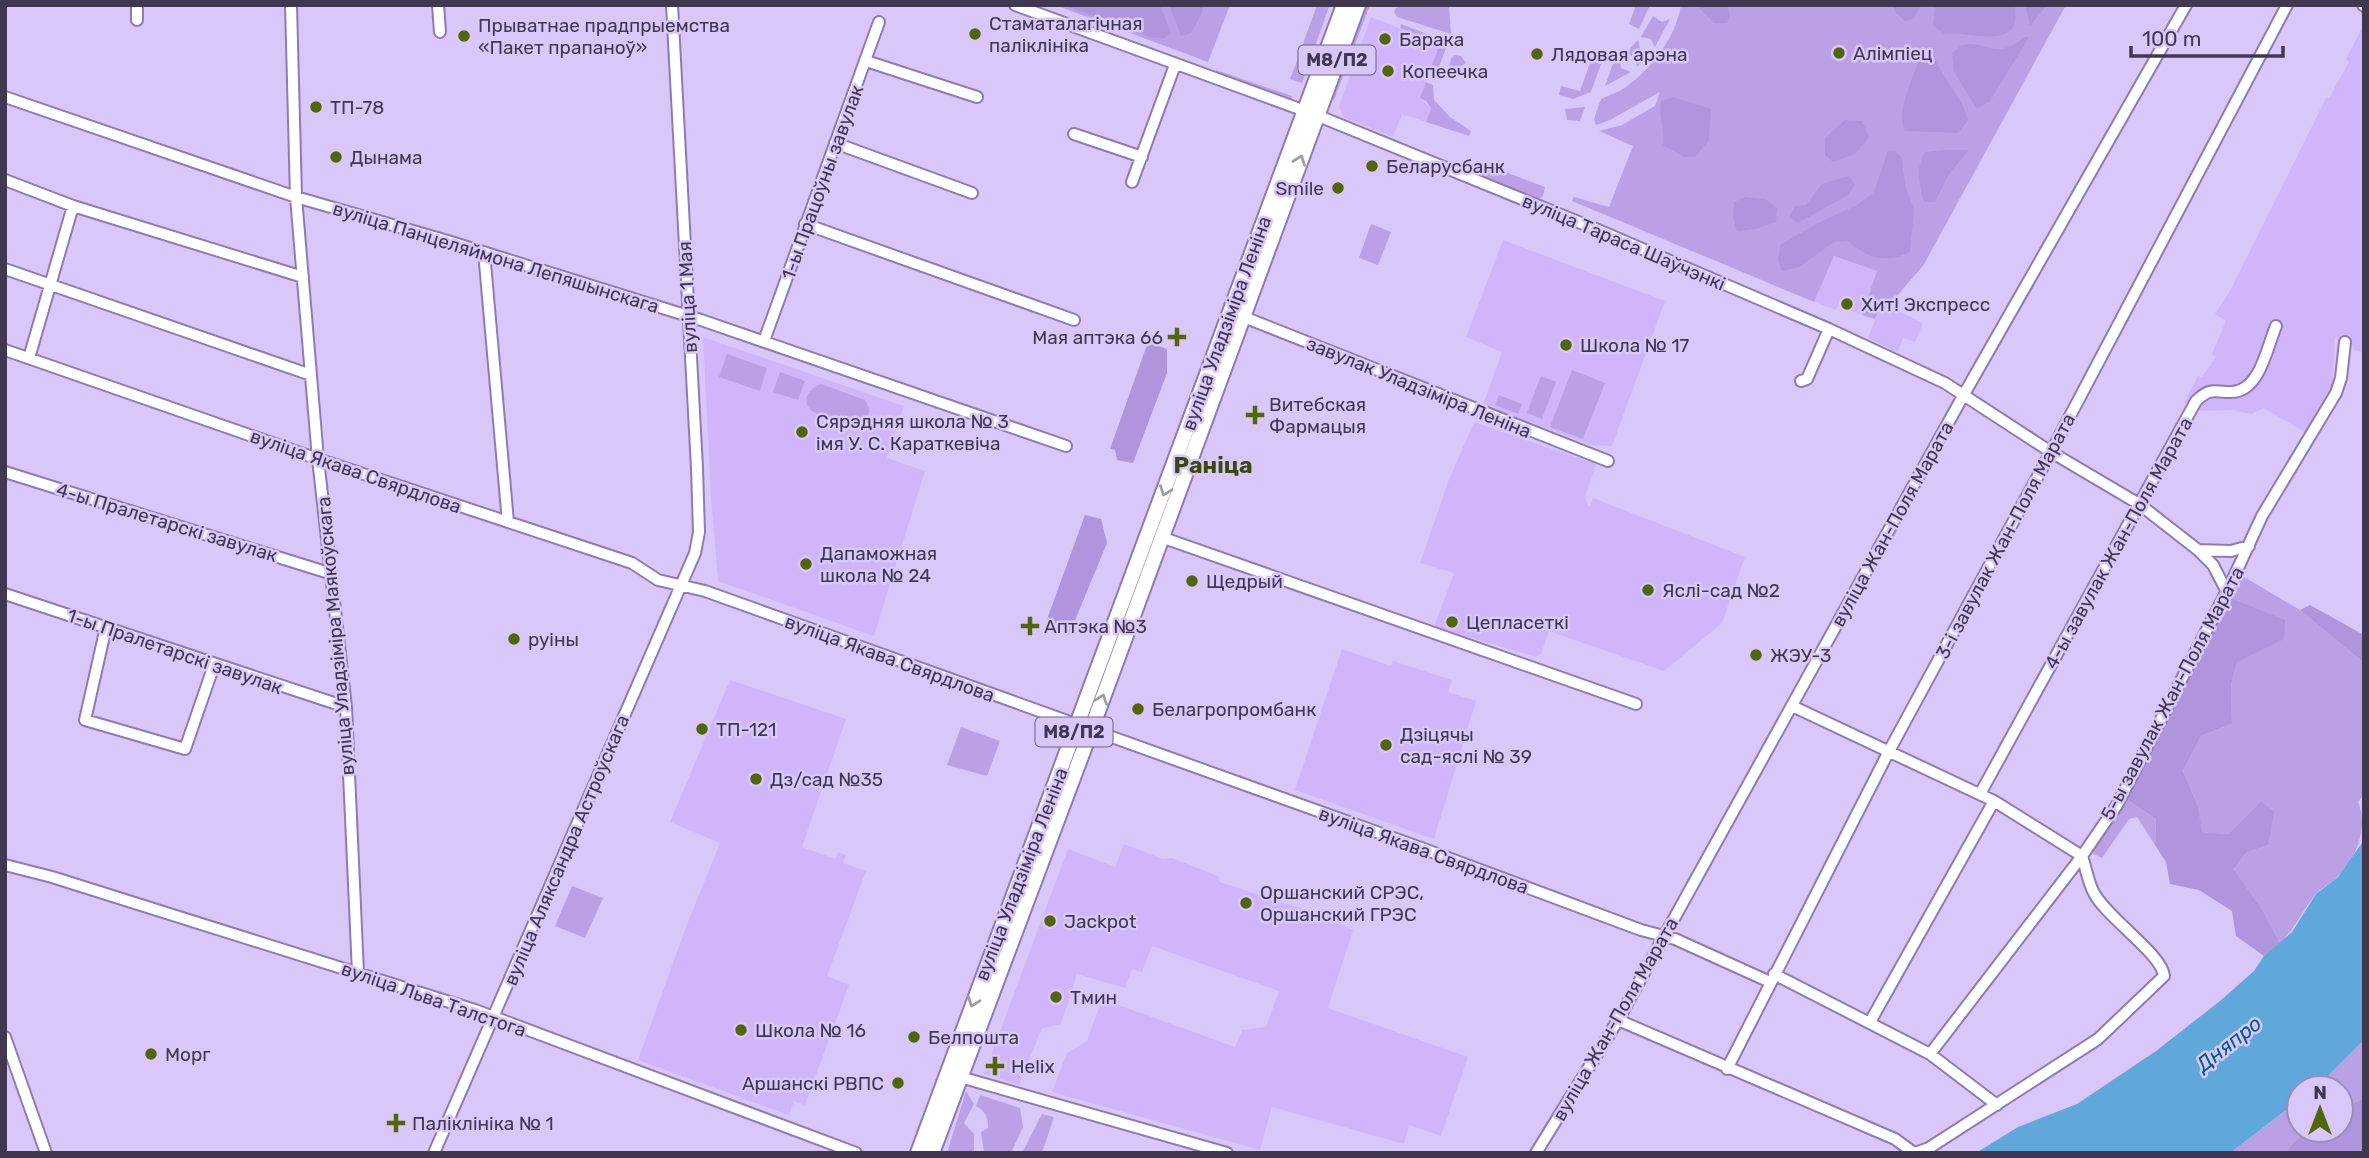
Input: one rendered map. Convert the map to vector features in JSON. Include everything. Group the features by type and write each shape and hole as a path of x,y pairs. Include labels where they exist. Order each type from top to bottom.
{"main road":[{"name":"вуліца Уладзіміра Леніна","path":"1311,113 1344,5"},
{"name":"вуліца Уладзіміра Леніна","path":"918,1153 954,1075 1311,113 1357,5"},
{"name":"вуліца Уладзіміра Леніна","path":"1084,728 1161,537 1237,314"},
{"name":"вуліца Уладзіміра Леніна","path":"932,1153 954,1075"}],"street":[{"path":"137,5 137,20"},
{"name":"вуліца Уладзіміра Маякоўскага","path":"291,5 296,197 329,573 346,707 358,973"},
{"path":"438,5 440,33"},
{"name":"вуліца 1 Мая","path":"672,5 699,532 695,553 683,586"},
{"name":"вуліца Тараса Шаўчэнкі","path":"1015,5 1311,113 1587,225 1829,329 1945,383 2051,452 2138,504 2198,550 2213,565 2226,590"},
{"name":"вуліца Жан-Поля Марата","path":"1536,1153 1618,1020 1963,396 2186,5"},
{"name":"3-і завулак Жан-Поля Марата","path":"1727,1069 1888,753 2051,452 2287,5"},
{"name":"1-ы Працоўны завулак","path":"764,341 879,22"},
{"path":"866,61 977,97"},
{"path":"1132,182 1175,65"},
{"name":"вуліца Панцеляймона Лепяшынскага","path":"5,97 296,197 688,316 1066,446"},
{"path":"1074,134 1142,157"},
{"path":"835,143 972,193"},
{"path":"5,180 73,206 303,277"},
{"path":"29,358 73,206"},
{"path":"805,224 1074,320"},
{"path":"484,252 508,522"},
{"path":"5,269 312,374"},
{"name":"завулак Уладзіміра Леніна","path":"1237,314 1608,461"},
{"name":"4-ы завулак Жан-Поля Марата","path":"1980,794 2196,401 2205,393 2216,389 2231,392 2243,390 2256,378 2276,326"},
{"path":"1801,381 1807,379 1829,329"},
{"name":"5-ы завулак Жан-Поля Марата","path":"1930,1054 2082,856 2117,805 2262,516 2336,393 2341,378 2345,342"},
{"name":"вуліца Якава Свярдлова","path":"5,350 318,459 632,563 658,580 822,632 1641,930 1675,939 1772,978 1870,1022 1930,1054 1997,1105"},
{"name":"4-ы Пралетарскі завулак","path":"5,472 329,573"},
{"path":"1161,537 1636,704"},
{"path":"2198,550 2231,551 2249,546"},
{"name":"вуліца Аляксандра Астроўскага","path":"434,1153 626,710 683,586"},
{"name":"1-ы Пралетарскі завулак","path":"5,594 346,707"},
{"path":"106,626 85,720 185,749 214,665"},
{"path":"1618,1020 1895,1139 1915,1153 1929,1148 2098,1039 2164,976 2163,969 2155,958 2121,926 2094,894 2082,856 1994,801 1792,706"},
{"path":"1870,1022 1994,801"},
{"name":"вуліца Льва Талстога","path":"5,865 52,877 493,1017 856,1153"},
{"path":"5,1037 46,1153"},
{"path":"954,1075 1227,1153"}],"shaded area":[{"path":"1055,5 1230,5 1208,62"},
{"path":"1064,5 1160,5 1171,33 1165,38 1152,38"},
{"path":"1169,5 1203,5 1202,13 1191,33 1181,36"},
{"path":"1317,5 1329,7 1313,52 1301,49"},
{"path":"1363,5 1370,5 1334,100 1328,98"},
{"path":"1402,5 1449,5 1451,34 1397,17 1394,12"},
{"path":"1636,5 1650,5 1639,29 1629,24"},
{"path":"1681,5 2066,5 1923,266 1888,306 1879,310 1875,319 1862,315 1877,271 1834,256 1814,302 1572,201 1574,197 1609,207 1633,146 1599,131 1622,125 1655,106 1660,92 1596,125 1594,119 1601,99 1626,87 1654,61 1674,29"},
{"path":"1700,5 1727,5 1730,15 1727,23 1714,23 1699,8"},
{"path":"1893,5 1919,5 1920,8 1913,19 1905,21 1896,13"},
{"path":"1935,5 2015,5 2015,22 2011,30 1995,36 1945,34 1933,26"},
{"path":"2025,5 2047,5 2030,26"},
{"path":"1653,16 1662,22 1670,19 1655,47 1651,39 1641,37"},
{"path":"1371,17 1440,44 1420,98 1431,108 1426,122 1402,114 1393,137 1343,117 1339,106"},
{"path":"1401,24 1448,42 1435,78 1428,75 1440,44 1400,28"},
{"path":"2364,24 2364,353 2354,350 2353,345 2335,337 2332,391 2306,433 2264,408 2252,414 2232,410 2202,411 2184,402 2198,376 2202,377 2216,357 2212,354 2226,321 2215,314 2230,291 2326,98 2329,98 2349,62 2346,59"},
{"path":"2029,37 1990,101 1977,109 1954,72 1952,54 1968,44 2002,49"},
{"path":"1638,40 1640,49 1651,52 1637,67 1635,58 1626,53"},
{"path":"1300,53 1311,58 1302,83 1290,79"},
{"path":"1923,54 1931,54 1963,106 1968,120 1958,133 1905,131 1902,123 1903,105"},
{"path":"1454,55 1461,56 1466,63 1447,74 1451,59"},
{"path":"1620,59 1621,68 1631,72 1605,86 1613,64"},
{"path":"1591,60 1601,64 1591,92 1573,99 1559,95 1561,86 1580,91"},
{"path":"1216,70 1292,96 1291,101 1214,75"},
{"path":"1426,82 1433,85 1434,100 1450,117 1471,131 1469,136 1426,122 1431,108 1420,98"},
{"path":"1673,97 1711,109 1709,140 1695,157 1685,157 1663,145 1661,101"},
{"path":"1585,107 1580,121 1567,120 1565,109"},
{"path":"1845,120 1862,121 1869,137 1855,154 1833,162 1825,155 1825,138"},
{"path":"1969,150 1949,174 1935,202 1924,202 1919,177 1925,152"},
{"path":"1888,151 1895,151 1902,158 1905,185 1914,210 1910,252 1893,258 1877,258 1848,241 1834,242 1799,267 1782,271 1778,260 1780,245 1857,205 1874,192"},
{"path":"1479,162 1545,187 1543,196 1538,200 1475,175"},
{"path":"1849,176 1855,185 1848,195 1798,223 1789,217 1795,206 1806,205 1822,184"},
{"path":"1745,197 1765,199 1777,208 1776,222 1756,229 1737,231 1733,218 1734,202"},
{"path":"1371,224 1391,232 1378,265 1359,258"},
{"name":"Школа № 17","path":"1503,240 1665,301 1612,446 1591,445 1483,405 1502,352 1466,337"},
{"path":"1834,256 1878,271 1862,315 1838,306 1836,310 1814,302"},
{"path":"1888,306 1923,323 1915,342 1903,338 1898,352 1868,338 1879,310"},
{"path":"703,337 904,406 887,458 925,471 874,636 718,581"},
{"path":"1148,342 1167,349 1167,373 1133,463 1117,460 1115,450 1110,449"},
{"path":"727,354 767,368 760,391 719,377"},
{"path":"1572,370 1605,383 1583,439 1550,427"},
{"path":"780,372 805,381 798,400 773,392"},
{"path":"1541,376 1556,382 1542,419 1527,413"},
{"path":"821,384 865,400 870,410 866,421 852,426 812,411 806,399 813,388"},
{"path":"1499,395 1522,404 1518,414 1495,405"},
{"path":"1474,422 1596,464 1585,497 1589,507 1593,498 1745,557 1722,623 1664,671 1549,631 1541,654 1536,657 1434,627 1454,573 1420,563 1448,482"},
{"path":"1085,515 1101,519 1107,543 1069,635 1052,630 1046,622"},
{"path":"2239,574 2300,610 2364,663 2364,794 2358,802 2362,822 2359,843 2343,871 2315,895 2280,943 2263,911 2234,869 2246,853 2268,845 2261,801 2228,834 2201,832 2198,806 2183,771 2201,736 2232,724 2231,685 2237,662 2284,620 2229,597"},
{"path":"2229,597 2285,620 2284,639 2237,662 2231,685 2232,724 2201,736 2183,771 2198,806 2202,832 2228,834 2261,801 2274,812 2268,845 2246,853 2234,869 2263,911 2280,943 2264,956 2236,936 2232,911 2199,890 2170,884 2166,862 2155,845 2156,819 2125,798"},
{"path":"2310,605 2364,635 2364,663 2300,610"},
{"name":"Дзіцячы сад-яслі № 39","path":"1342,649 1391,666 1393,661 1452,680 1448,692 1476,701 1434,839 1295,790"},
{"path":"730,680 846,719 802,847 835,859 838,852 846,855 843,863 866,871 827,976 849,985 805,1105 794,1101 789,1115 638,1060 686,927 720,843 670,822"},
{"path":"961,727 1000,741 987,776 947,765"},
{"path":"2125,798 2156,819 2155,845 2137,817 2129,819 2102,858 2091,853"},
{"path":"1124,844 1163,859 1172,858 1218,876 1220,882 1318,914 1353,930 1328,1008 1468,1057 1441,1136 1409,1125 1404,1144 1272,1107 1260,1150 1052,1092 1067,1053 1087,1041 1102,999 1235,1047 1242,1030 1266,1027 1279,991 1152,946 1142,972 1132,969 1125,988 1077,974 1061,1024 1042,1028 1019,1085 984,1074 1068,849 1115,867"},
{"path":"572,886 603,898 585,938 555,926"},
{"path":"2364,1040 2364,1153 2230,1153 2285,1111 2285,1144 2355,1144 2355,1074 2330,1074"},
{"path":"966,1091 974,1104 964,1123 974,1134 974,1153 947,1153"},
{"path":"980,1095 1020,1108 1023,1127 1011,1153 984,1153 981,1132 988,1128 988,1124 984,1113 976,1106"},
{"path":"2364,1099 2364,1153 2285,1153 2293,1144 2355,1144 2355,1103"},
{"path":"1042,1114 1054,1117 1042,1153 1022,1153"}],"water":[{"name":"Дняпро","path":"2364,840 2364,1040 2330,1074 2285,1074 2285,1111 2230,1153 1976,1153 2018,1127 2077,1104 2156,1051 2254,971 2264,956 2292,932 2316,894 2338,877"}],"place":[{"name":"Стаматалагічная паліклініка","path":"975,34"},
{"name":"Прыватнае прадпрыемства «Пакет прапаноў»","path":"464,36"},
{"name":"Барака","path":"1385,39"},
{"name":"Алімпіец","path":"1839,53"},
{"name":"Лядовая арэна","path":"1537,54"},
{"name":"Копеечка","path":"1388,71"},
{"name":"ТП-78","path":"316,107"},
{"name":"Дынама","path":"336,157"},
{"name":"Беларусбанк","path":"1372,166"},
{"name":"Smile","path":"1338,188"},
{"name":"Хит! Экспресс","path":"1847,304"},
{"name":"Мая аптэка 66","path":"1177,337"},
{"name":"Школа № 17","path":"1566,345"},
{"name":"Витебская Фармацыя","path":"1255,415"},
{"name":"Сярэдняя школа № 3 імя У. С. Караткевіча","path":"802,432"},
{"name":"Дапаможная школа № 24","path":"806,564"},
{"name":"Щедрый","path":"1192,581"},
{"name":"Яслі-сад №2","path":"1648,590"},
{"name":"Цепласеткі","path":"1452,622"},
{"name":"Аптэка №3","path":"1030,626"},
{"name":"руіны","path":"514,639"},
{"name":"ЖЭУ-3","path":"1756,655"},
{"name":"Белагропромбанк","path":"1138,709"},
{"name":"ТП-121","path":"702,729"},
{"name":"Дзіцячы сад-яслі № 39","path":"1386,745"},
{"name":"Дз/сад №35","path":"756,779"},
{"name":"Оршанский СРЭС, Оршанский ГРЭС","path":"1246,903"},
{"name":"Jackpot","path":"1050,921"},
{"name":"Тмин","path":"1056,997"},
{"name":"Школа № 16","path":"741,1030"},
{"name":"Белпошта","path":"914,1037"},
{"name":"Морг","path":"151,1054"},
{"name":"Helix","path":"995,1066"},
{"name":"Аршанскі РВПС","path":"898,1083"},
{"name":"Паліклініка № 1","path":"396,1123"}],"district":[{"name":"Раніца","path":"1213,465"}]}
